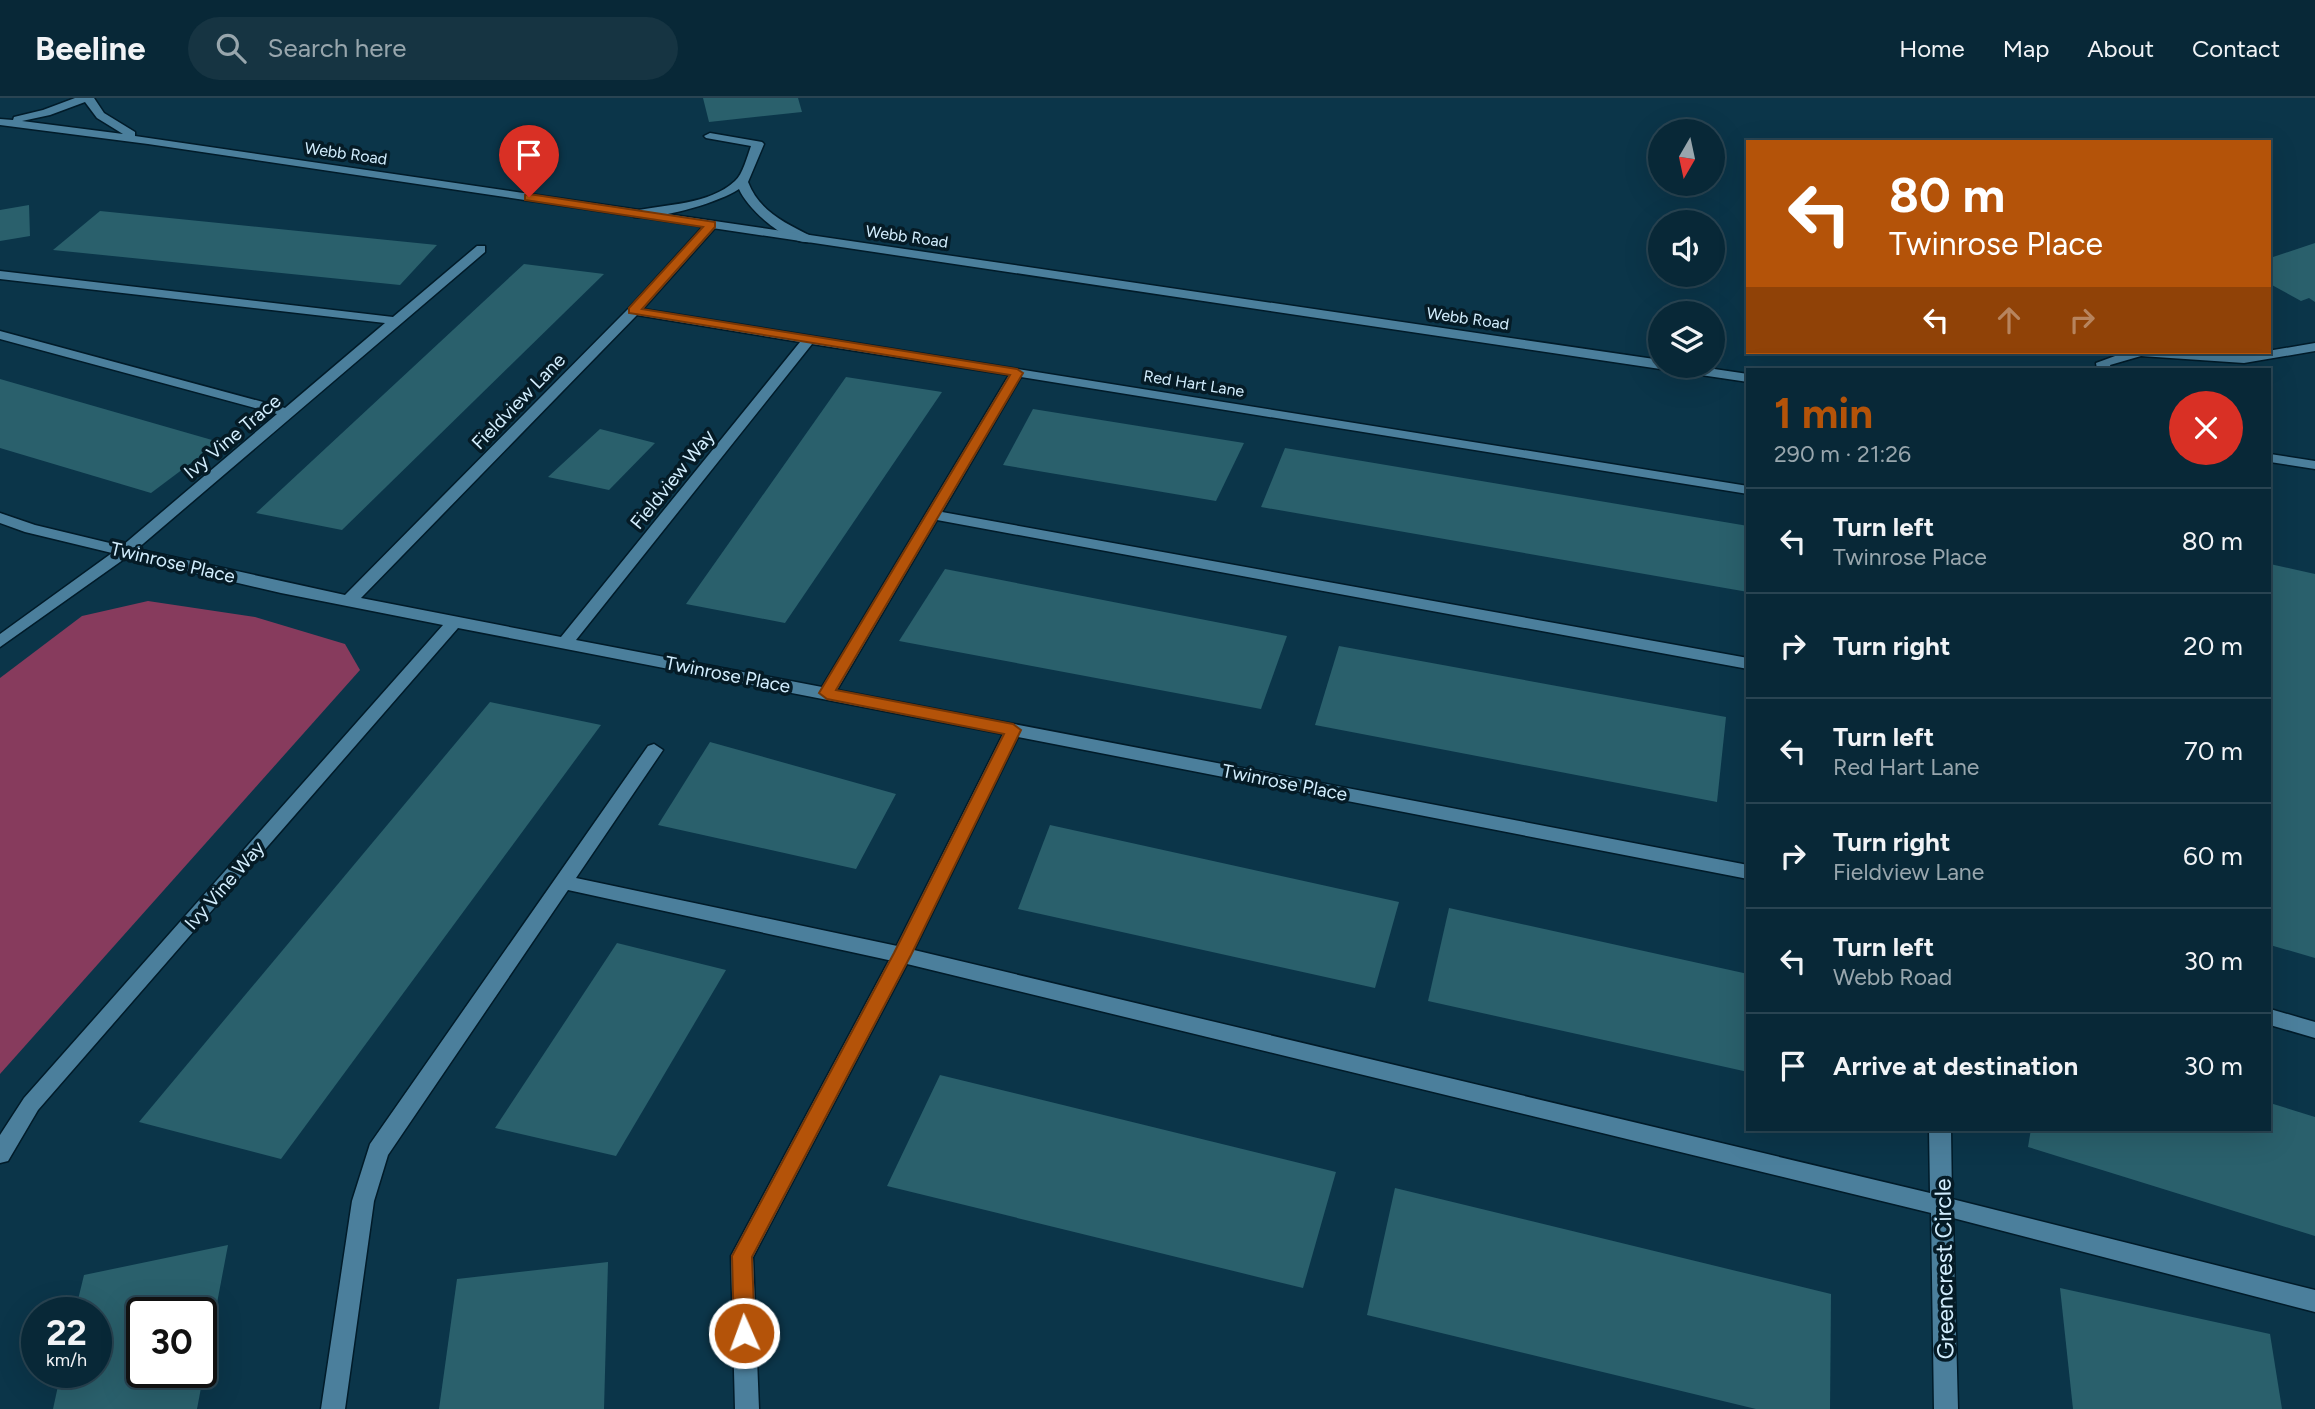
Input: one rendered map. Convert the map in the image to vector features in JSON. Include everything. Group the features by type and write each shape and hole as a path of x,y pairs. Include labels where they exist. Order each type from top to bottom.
{"street":[{"path":"0,122 46,113 87,98"},
{"name":"Webb Road","path":"87,98 92,108 104,118 148,141"},
{"name":"Webb Road","path":"0,122 148,141 1648,363"},
{"path":"710,136 758,144 742,182 746,196 779,225 807,239"},
{"path":"638,214 708,200 742,182"},
{"name":"Fieldview Lane","path":"349,601 634,311 711,225"},
{"name":"Ivy Vine Trace","path":"0,642 125,551 481,249"},
{"path":"0,275 398,321"},
{"name":"Red Hart Lane","path":"634,311 1746,490"},
{"path":"0,335 288,413"},
{"name":"Fieldview Way","path":"565,643 809,339"},
{"path":"2170,354 2244,359 2315,347"},
{"path":"2104,368 2103,363 2133,354"},
{"path":"827,693 1017,373"},
{"path":"1725,374 1746,377"},
{"path":"2271,458 2315,466"},
{"path":"933,514 1746,664"},
{"name":"Twinrose Place","path":"0,519 30,529 349,601 1746,872"},
{"name":"Ivy Vine Way","path":"0,1154 31,1104 455,621"},
{"path":"747,1409 742,1256 902,955 1013,730"},
{"path":"333,1409 363,1201 378,1151 654,750"},
{"path":"564,882 902,955 1943,1206 2315,1301"},
{"path":"2271,1017 2315,1030"},
{"name":"Greencrest Circle","path":"1940,1131 1946,1409"}],"shaded area":[{"path":"148,601 255,617 345,644 360,670 0,1074 0,678 82,616"}],"building":[{"path":"703,98 798,98 802,112 709,122"},
{"path":"29,205 30,236 0,241 0,210"},
{"path":"100,211 437,245 400,285 53,250"},
{"path":"2315,243 2315,302 2309,298 2301,301 2271,285 2271,258"},
{"path":"524,264 604,274 342,530 256,513"},
{"path":"846,377 942,392 785,623 686,604"},
{"path":"0,379 219,442 151,493 0,448"},
{"path":"1033,409 1244,443 1216,501 1003,465"},
{"path":"600,429 655,443 609,490 548,477"},
{"path":"1285,448 1746,526 1746,592 1261,507"},
{"path":"2271,564 2315,574 2315,958 2271,945"},
{"path":"945,569 1287,636 1261,709 899,641"},
{"path":"1339,646 1726,717 1717,802 1315,725"},
{"path":"490,702 601,725 281,1159 139,1122"},
{"path":"710,742 896,794 856,869 658,825"},
{"path":"1050,825 1399,902 1375,988 1018,909"},
{"path":"1449,908 1746,974 1746,1072 1428,1001"},
{"path":"617,943 726,970 616,1156 495,1128"},
{"path":"940,1075 1336,1172 1303,1288 887,1186"},
{"path":"2271,1103 2315,1117 2315,1236 2028,1147 2031,1131 2271,1131"},
{"path":"1395,1188 1831,1294 1830,1409 1756,1409 1367,1315"},
{"path":"228,1245 217,1303 217,1297 126,1297 126,1388 201,1388 197,1409 53,1409 58,1388 112,1388 112,1297 79,1297 84,1275"},
{"path":"608,1262 604,1409 439,1409 457,1279"},
{"path":"2060,1288 2270,1334 2282,1409 2073,1409"}],"route":[{"path":"529,197 711,225 634,311 1017,373 827,693 1013,730 902,955 742,1256 744,1333"}]}
